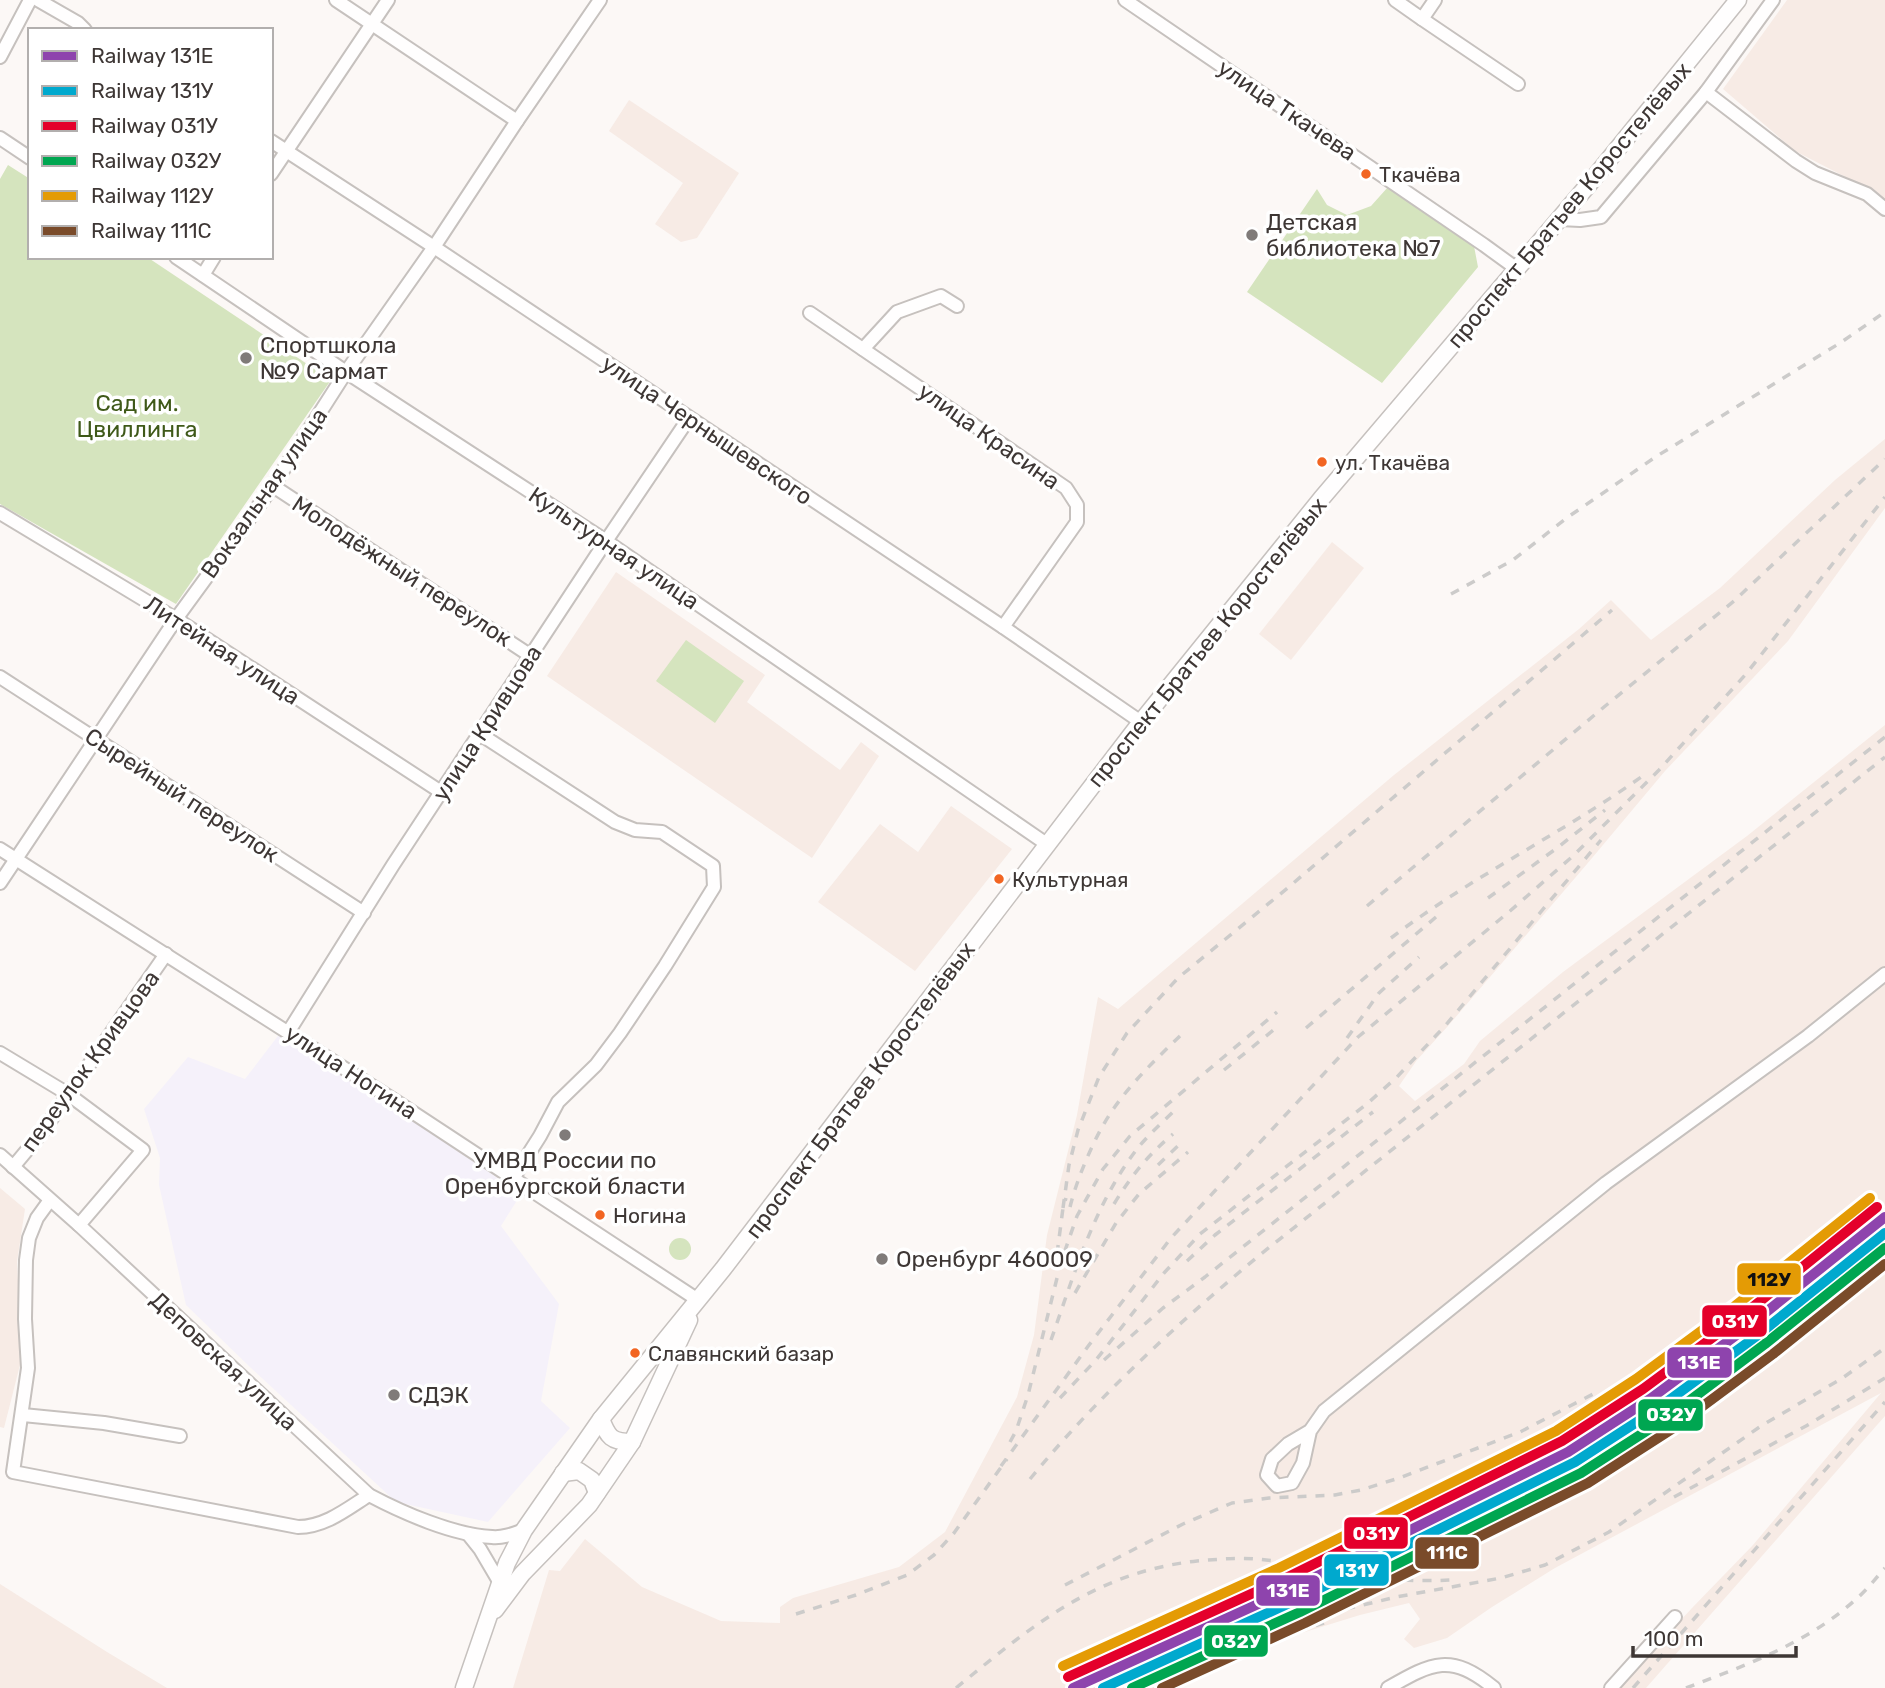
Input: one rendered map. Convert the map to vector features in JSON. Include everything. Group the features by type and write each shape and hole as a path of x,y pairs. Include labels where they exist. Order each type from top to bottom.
{"main road":[{"name":"проспект Братьев Коростелёвых","path":"464,1688 500,1583 524,1531 601,1419 698,1300 1141,722 1329,488 1560,219 1738,0"},
{"name":"проспект Братьев Коростелёвых","path":"488,1620 522,1574 597,1493 632,1442 698,1300"},
{"path":"601,1419 606,1434 617,1442 632,1442"},
{"path":"562,1473 579,1471 592,1480 597,1493"}],"street":[{"path":"0,57 30,0"},
{"path":"38,0 83,28"},
{"path":"335,0 517,121"},
{"path":"273,171 388,0"},
{"name":"Вокзальная улица","path":"0,883 176,619 273,486 346,373 600,0"},
{"name":"улица Ткачева","path":"1125,0 1517,269"},
{"path":"1395,0 1518,84"},
{"path":"1422,19 1435,0"},
{"path":"1560,219 1601,217 1706,92 1773,0"},
{"path":"1706,92 1796,161 1815,173 1867,194 1885,209"},
{"path":"0,138 28,157"},
{"name":"улица Чернышевского","path":"273,142 1003,627 1141,722"},
{"name":"Культурная улица","path":"179,259 346,373 606,541 1048,845"},
{"path":"203,275 213,259"},
{"path":"863,349 897,312 941,296 957,306"},
{"name":"улица Красина","path":"810,313 1066,488 1077,505 1077,522 1003,627"},
{"name":"улица Кривцова","path":"289,1031 393,865 689,418"},
{"name":"Молодёжный переулок","path":"273,486 531,656"},
{"name":"Литейная улица","path":"0,513 176,619 441,792"},
{"name":"Сырейный переулок","path":"0,677 364,913"},
{"path":"480,734 615,822 635,830 662,831 713,866 714,887 665,966 597,1065 558,1102 514,1177"},
{"name":"улица Ногина","path":"0,849 289,1031 698,1300"},
{"name":"переулок Кривцова","path":"13,1167 43,1130 166,954"},
{"path":"1310,1431 1324,1411 1595,1192 1808,1036 1885,974"},
{"path":"0,1053 68,1094 143,1150 79,1225"},
{"name":"Деповская улица","path":"0,1155 369,1495 396,1509 468,1534 494,1537 524,1531"},
{"path":"50,1200 37,1218 29,1238 26,1260 28,1368 13,1472 298,1527 312,1527 333,1518 369,1495"},
{"path":"23,1415 104,1423 180,1436"},
{"path":"468,1534 481,1549 500,1583"},
{"path":"1611,1688 1675,1617"},
{"path":"1388,1688 1427,1668 1451,1664 1476,1674 1494,1688"}],"shaded area":[{"path":"1787,0 1885,0 1885,202 1867,188 1795,151 1723,89"},
{"path":"629,100 739,173 697,238 681,242 655,224 683,183 609,131"},
{"path":"1885,439 1885,508 1788,641 1665,771 1417,1060 1399,1086 1415,1101 1464,1064 1480,1041 1563,972 1747,836 1885,725 1885,1416 1646,1688 1618,1688 1753,1545 1881,1393 1555,1568 1447,1638 1414,1648 1404,1639 1420,1619 1409,1603 1292,1636 1180,1688 513,1688 549,1570 560,1571 585,1539 642,1587 721,1621 780,1623 780,1607 793,1598 899,1567 945,1532 1017,1397 1034,1335 1047,1235 1077,1115 1098,997 1118,1009 1394,775 1579,629 1611,600 1651,640 1720,588 1835,480"},
{"path":"1332,542 1364,568 1291,660 1259,634"},
{"path":"616,572 765,675 747,702 840,770 861,742 879,756 812,858 547,676"},
{"path":"951,806 1012,849 915,971 818,902 880,824 918,852"},
{"path":"281,1032 521,1194 501,1226 559,1304 541,1401 570,1428 488,1522 396,1502 186,1305 159,1185 160,1158 144,1109 188,1057 245,1079"},
{"path":"0,1188 25,1209 17,1262 22,1357 4,1428 0,1427"},
{"path":"0,1584 107,1652 167,1688 0,1688"}],"green space":[{"name":"Сад им. Цвиллинга","path":"8,165 28,178 28,259 150,259 331,380 176,604 0,504 0,179"},
{"path":"1388,187 1474,246 1478,267 1382,383 1247,292 1317,189 1327,205 1347,215 1371,206"},
{"path":"686,640 744,681 715,723 656,681"},
{"path":"680,1238 688,1241 691,1249 688,1257 680,1260 672,1257 669,1249 672,1241"}],"railway":[{"path":"1451,594 1513,560 1568,517 1657,456 1840,343 1885,312"},
{"path":"1367,906 1734,601 1885,459"},
{"path":"1001,1466 1171,1238 1358,1037 1573,856 1659,770 1746,674 1885,497"},
{"path":"1063,1208 1069,1165 1078,1130 1099,1077 1127,1033 1178,978 1290,886 1612,610"},
{"path":"1104,1360 1163,1308 1885,737"},
{"path":"1030,1479 1112,1389 1230,1280 1885,757"},
{"path":"1391,938 1453,895 1644,775"},
{"path":"1488,898 1605,810"},
{"path":"1060,1398 1096,1360 1164,1273 1200,1234 1368,1103 1397,1077 1445,1026 1601,840"},
{"path":"1306,1028 1436,917"},
{"path":"1347,1038 1379,993 1419,957"},
{"path":"1010,1442 1028,1395 1061,1262 1077,1216 1103,1169 1130,1136 1277,1012"},
{"path":"1224,1070 1276,1028"},
{"path":"1070,1207 1088,1156 1107,1118 1137,1079 1180,1036"},
{"path":"1051,1340 1086,1241 1109,1193 1137,1149 1178,1107"},
{"path":"1187,1261 1215,1235 1373,1112"},
{"path":"1114,1204 1140,1166 1173,1134"},
{"path":"1158,1165 1181,1143"},
{"path":"1075,1293 1116,1223 1139,1194 1188,1152"},
{"path":"1057,1254 1066,1198"},
{"path":"1146,1688 1288,1623 1396,1597 1501,1578 1545,1565 1609,1532 1761,1426 1841,1379 1885,1348"},
{"path":"1674,1497 1806,1426 1885,1378"},
{"path":"1065,1585 1183,1524 1232,1503 1269,1498 1335,1495 1361,1490 1520,1432 1597,1392"},
{"path":"1633,1688 1885,1402"},
{"path":"796,1614 907,1575 934,1555 954,1533 1007,1459"},
{"path":"956,1688 1039,1623 1067,1605 1127,1577 1160,1567 1197,1561 1249,1559 1308,1565 1391,1579 1451,1580"},
{"path":"1686,1688 1775,1652 1817,1629 1859,1596 1885,1568"},
{"path":"1264,1642 1324,1623"}],"rail line":[{"name":"112У","path":"1063,1666 1279,1568 1556,1431 1636,1379 1735,1306 1870,1198"},
{"name":"031У","path":"1068,1677 1284,1579 1562,1441 1643,1389 1743,1315 1877,1207"},
{"name":"131Е","path":"1073,1688 1289,1590 1568,1452 1650,1399 1750,1325 1885,1217"},
{"name":"131У","path":"1103,1688 1294,1601 1575,1462 1657,1409 1758,1335 1885,1233"},
{"name":"032У","path":"1132,1688 1300,1612 1581,1473 1665,1419 1765,1344 1885,1248"},
{"name":"111С","path":"1162,1688 1305,1623 1588,1483 1672,1429 1773,1354 1885,1264"}],"place":[{"name":"Ткачёва","path":"1366,174"},
{"name":"Детская библиотека №7","path":"1252,235"},
{"name":"Спортшкола №9 Сармат","path":"246,358"},
{"name":"ул. Ткачёва","path":"1322,462"},
{"name":"Культурная","path":"999,879"},
{"name":"УМВД России по Оренбургской бласти","path":"565,1135"},
{"name":"Ногина","path":"600,1215"},
{"name":"Оренбург 460009","path":"882,1259"},
{"name":"Славянский базар","path":"635,1353"},
{"name":"СДЭК","path":"394,1395"}]}
